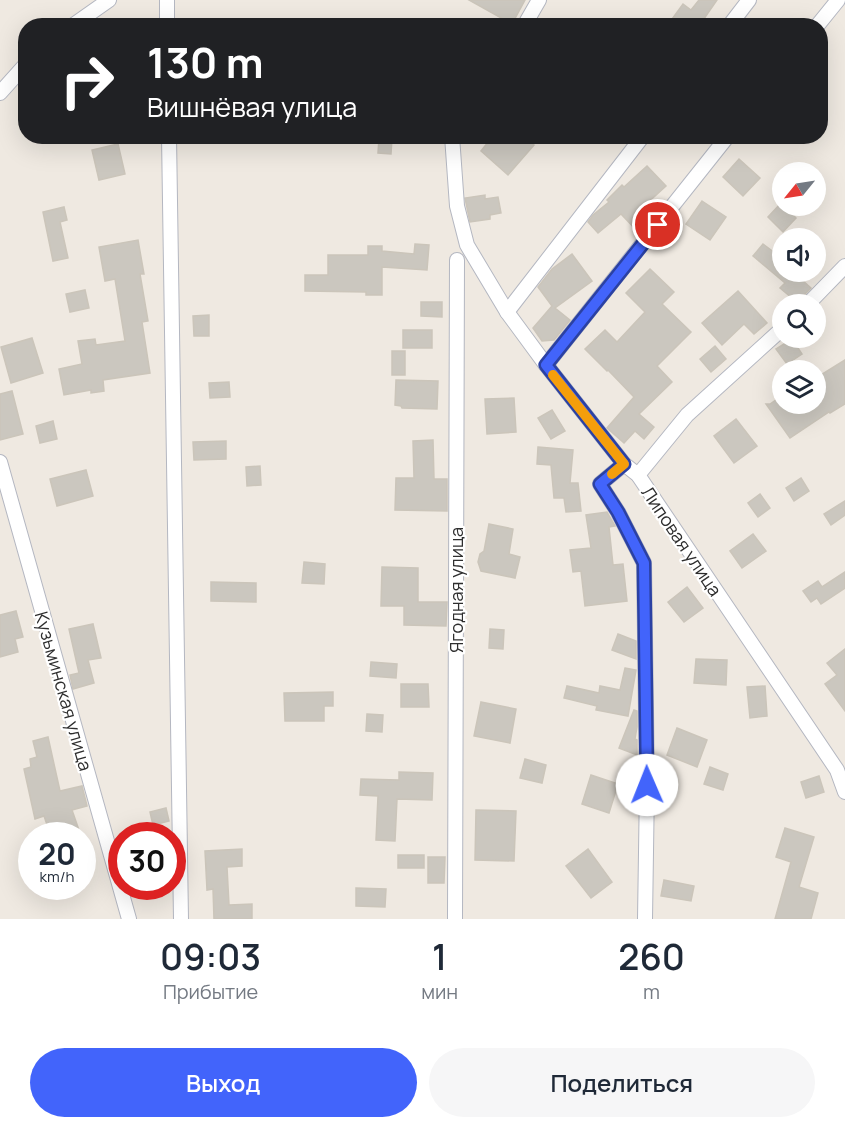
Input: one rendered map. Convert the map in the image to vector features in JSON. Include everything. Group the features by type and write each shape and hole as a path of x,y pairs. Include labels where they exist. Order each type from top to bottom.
{"street":[{"path":"84,18 110,0"},
{"path":"167,0 167,18"},
{"path":"529,18 539,0"},
{"path":"735,18 749,0"},
{"path":"823,18 837,0"},
{"path":"0,93 18,73"},
{"path":"169,144 181,919"},
{"name":"Липовая улица","path":"453,144 457,206 468,245 507,312 624,464 638,476 841,766 845,792"},
{"path":"507,312 637,144"},
{"path":"546,365 722,144"},
{"name":"Ягодная улица","path":"455,919 457,260"},
{"path":"818,294 845,266"},
{"path":"638,476 687,415 772,338"},
{"name":"Кузьминская улица","path":"0,462 129,919"},
{"path":"624,464 600,484 618,512 644,563 647,785 645,919"}],"building":[{"path":"469,0 525,0 515,18 501,18"},
{"path":"699,0 717,0 705,18 673,18 683,4 691,10"},
{"path":"118,144 125,174 99,180 92,150"},
{"path":"379,144 392,144 391,154 378,153"},
{"path":"487,144 534,145 508,175 481,151"},
{"path":"739,159 760,178 743,196 723,177"},
{"path":"647,166 666,186 643,207 653,216 638,232 621,214 598,233 588,222 593,215 609,202 607,200 622,185 624,187"},
{"path":"485,195 485,199 498,197 501,213 490,215 490,219 470,222 465,198"},
{"path":"702,201 726,217 710,240 686,224"},
{"path":"64,207 67,220 60,222 68,258 53,261 43,212"},
{"path":"772,213 772,216 794,216 796,218 787,228 779,228 768,217"},
{"path":"138,240 144,274 140,274 148,321 142,322 150,373 103,380 104,391 91,393 91,390 64,395 59,369 82,364 78,341 95,339 96,345 125,341 115,279 105,281 99,247"},
{"path":"415,244 429,245 427,270 382,267 382,295 366,295 366,292 305,291 305,275 328,275 328,255 368,255 368,246 382,246 382,251 414,254"},
{"path":"763,244 772,251 772,272 753,256"},
{"path":"572,254 592,281 555,308 570,320 554,340 542,341 533,328 552,306 538,287 552,269"},
{"path":"650,269 674,292 662,304 691,332 657,366 672,382 639,414 654,427 644,439 635,431 624,443 607,428 634,397 585,349 605,330 617,342 645,312 626,293"},
{"path":"804,282 811,288 805,294 787,294 780,288 785,283"},
{"path":"85,290 89,308 70,312 66,294"},
{"path":"738,291 767,323 754,334 744,324 722,345 702,323"},
{"path":"421,302 442,302 442,317 421,316"},
{"path":"209,315 209,336 194,336 193,316"},
{"path":"403,330 432,330 432,348 403,348"},
{"path":"32,338 43,373 11,383 1,347"},
{"path":"715,346 726,359 711,372 700,359"},
{"path":"798,348 802,354 793,360 784,360 776,349"},
{"path":"392,351 405,351 405,375 392,375"},
{"path":"845,360 845,404 826,414 826,372"},
{"path":"396,380 438,381 437,409 402,408 395,405"},
{"path":"229,382 230,397 210,398 209,383"},
{"path":"12,391 23,434 0,440 0,394"},
{"path":"514,398 516,432 487,434 485,399"},
{"path":"772,403 772,412 766,404"},
{"path":"552,410 565,431 551,439 538,418"},
{"path":"773,414 826,414 790,438"},
{"path":"736,419 757,446 734,463 714,436"},
{"path":"53,421 57,439 40,443 36,426"},
{"path":"433,440 434,479 447,479 447,511 395,510 396,478 414,478 413,441"},
{"path":"226,441 226,459 194,460 193,442"},
{"path":"538,447 573,450 570,483 578,483 581,511 566,512 564,498 554,498 551,465 537,464"},
{"path":"260,466 261,485 247,486 246,467"},
{"path":"86,470 93,496 57,506 50,479"},
{"path":"801,478 809,491 794,501 786,488"},
{"path":"760,494 770,508 758,517 748,503"},
{"path":"845,501 845,515 831,525 824,514"},
{"path":"607,512 615,526 609,527 613,565 623,564 627,601 585,606 581,571 573,572 570,550 591,548 586,515"},
{"path":"489,524 513,529 509,554 520,557 515,578 481,571 478,562 480,554 484,551"},
{"path":"753,534 766,551 742,568 730,551"},
{"path":"304,562 325,564 324,584 302,583"},
{"path":"382,567 418,568 418,602 447,602 446,626 404,625 404,606 381,606"},
{"path":"845,572 845,588 821,604 817,598 811,602 803,591 818,581 822,587"},
{"path":"211,582 256,583 256,602 211,601"},
{"path":"687,587 703,608 684,622 668,602"},
{"path":"16,611 23,637 15,639 18,652 0,657 0,615"},
{"path":"93,624 101,658 88,660 94,683 73,689 70,675 79,673 69,629"},
{"path":"490,629 504,630 503,649 489,648"},
{"path":"618,634 636,641 636,659 612,650"},
{"path":"845,649 845,711 825,684 837,675 827,663"},
{"path":"696,659 727,660 726,685 694,683"},
{"path":"371,662 397,664 396,678 370,676"},
{"path":"625,668 636,670 628,716 596,710 597,706 564,698 567,686 599,693 600,686 620,690"},
{"path":"401,684 428,684 429,707 401,707"},
{"path":"765,686 767,716 750,718 747,687"},
{"path":"333,692 333,706 324,706 324,721 285,721 284,693"},
{"path":"481,702 516,709 510,743 474,736"},
{"path":"634,710 637,711 635,739 637,740 637,755 619,748"},
{"path":"367,714 383,715 382,732 366,731"},
{"path":"677,728 707,740 697,767 667,755"},
{"path":"48,737 60,791 82,786 87,806 72,810 76,822 46,822 44,816 35,819 24,769 31,767 30,759 37,757 33,741"},
{"path":"525,759 546,765 542,783 520,778"},
{"path":"710,767 728,774 723,790 704,784"},
{"path":"399,772 433,773 432,800 397,799 395,841 376,840 378,796 360,795 361,779 399,780"},
{"path":"591,775 618,784 609,813 582,804"},
{"path":"819,776 824,792 806,798 801,782"},
{"path":"166,808 169,821 152,822 150,812"},
{"path":"476,810 516,811 514,861 475,860"},
{"path":"785,828 814,837 799,887 818,893 811,919 775,919 791,862 776,857"},
{"path":"242,849 242,866 227,867 229,905 252,904 252,919 214,919 213,889 207,890 205,851"},
{"path":"588,849 612,882 591,898 566,866"},
{"path":"398,855 424,855 424,868 398,868"},
{"path":"428,857 445,857 444,883 428,883"},
{"path":"664,880 694,886 691,901 661,896"},
{"path":"356,888 386,889 385,907 356,906"}],"slow traffic":[{"path":"553,375 624,464 612,474"}],"route":[{"path":"647,785 644,563 618,512 600,484 624,464 546,365 658,225"}]}
